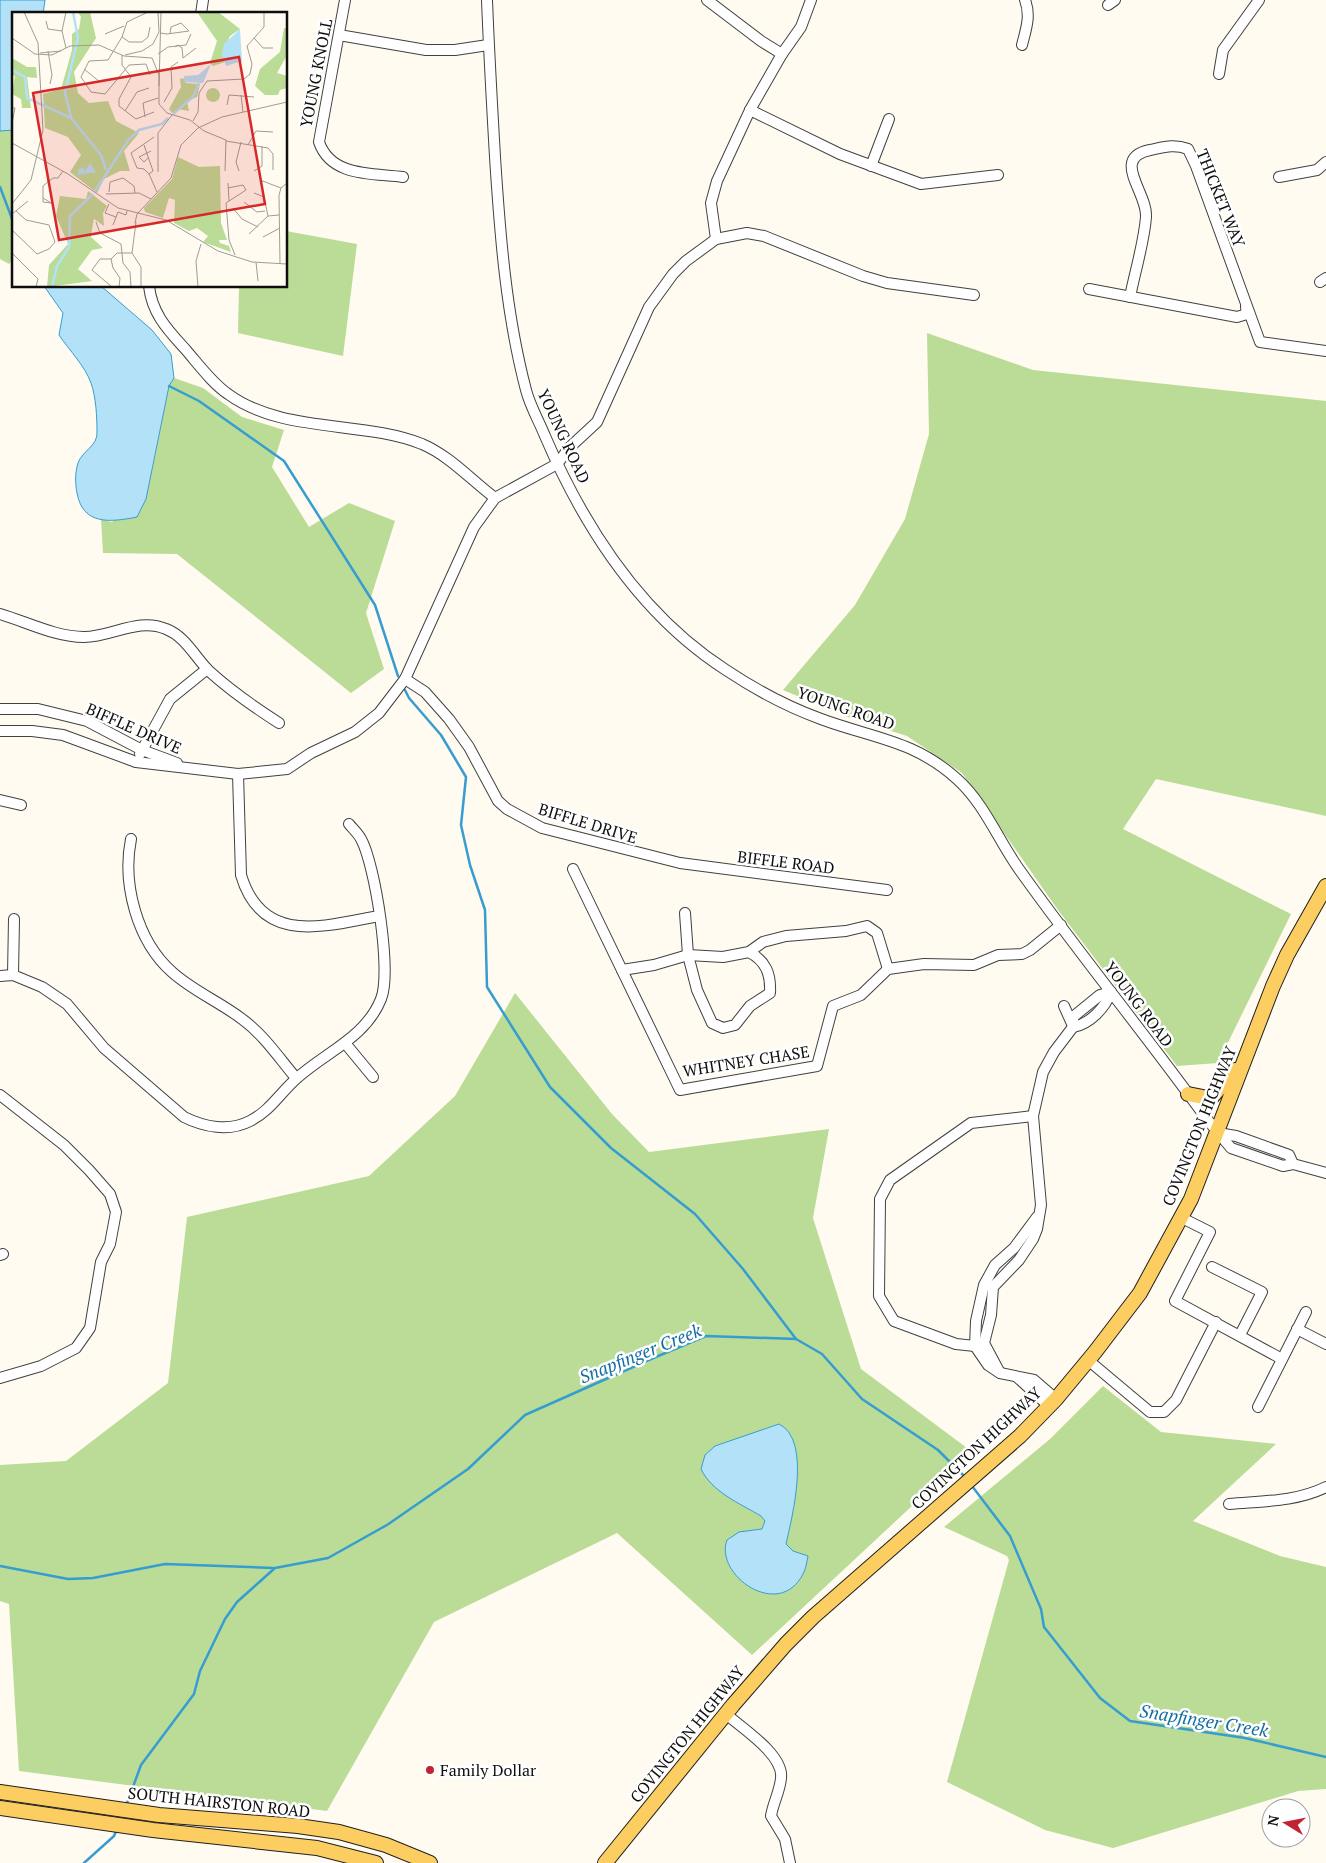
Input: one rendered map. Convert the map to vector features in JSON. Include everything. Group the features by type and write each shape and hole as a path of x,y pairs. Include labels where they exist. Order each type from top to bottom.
{"main road":[{"name":"COVINGTON HIGHWAY","path":"605,1863 759,1674 813,1617 997,1456 1052,1402 1088,1360 1140,1293 1182,1218 1218,1133 1229,1098 1280,970 1326,886"},
{"path":"1188,1094 1212,1097 1238,1066 1242,1066"},
{"name":"SOUTH HAIRSTON ROAD","path":"0,1792 159,1815 298,1826 339,1832 386,1845 430,1863"},
{"path":"0,1808 88,1822 317,1848 376,1863"}],"street":[{"name":"YOUNG KNOLL","path":"345,0 320,129 319,142 323,155 339,168 403,177"},
{"name":"YOUNG ROAD","path":"487,0 500,241 510,312 527,393 557,464 605,548 634,588 668,624 725,670 778,700 823,720 898,742 941,765 960,781 978,801 1019,870 1218,1133"},
{"path":"707,0 761,41 782,54"},
{"path":"716,239 711,204 717,181 750,110 782,54 801,27 811,0"},
{"path":"1022,45 1028,23 1029,9 1025,0"},
{"path":"1219,74 1223,50 1259,0"},
{"path":"339,35 426,50 455,50 488,45"},
{"path":"750,110 840,154 921,184 998,175"},
{"path":"871,166 888,119"},
{"name":"THICKET WAY","path":"1130,297 1146,217 1145,203 1130,171 1133,160 1142,152 1175,145 1188,149 1196,166 1260,342 1326,351"},
{"path":"1279,177 1317,170 1326,162"},
{"path":"557,464 570,447 597,422 649,307 661,290 686,261 716,239 747,233 764,236 863,276 887,283 974,295"},
{"path":"149,288 154,311 159,319 221,388 249,408 284,418 398,437 421,444 439,453 495,498"},
{"path":"1089,289 1237,318 1247,314 1246,306"},
{"name":"BIFFLE DRIVE","path":"0,731 32,731 63,735 136,762 197,771 238,774 287,769 311,753 345,738 378,713 405,679 474,527 495,498 557,464"},
{"path":"0,614 73,636 106,635 127,627 139,625 166,629 184,642 207,669 240,698 279,723"},
{"path":"136,762 170,700 207,669"},
{"name":"BIFFLE DRIVE","path":"405,679 424,692 449,719 469,747 498,802 507,809 542,828 680,863"},
{"name":"BIFFLE DRIVE","path":"0,709 38,709 87,721 142,750 197,771"},
{"path":"238,774 241,875 244,886 256,907 273,920 297,927 328,925 379,916"},
{"path":"0,800 21,805"},
{"path":"0,976 13,975 42,987 68,1004 104,1048 184,1117 195,1123 219,1128 249,1122 269,1109 296,1078 345,1043 368,1021 382,998 386,977 379,916 368,861 361,839 349,824"},
{"path":"131,839 128,854 132,894 137,918 149,944 171,972 243,1020 259,1034 296,1078"},
{"name":"BIFFLE ROAD","path":"680,863 887,890"},
{"name":"WHITNEY CHASE","path":"573,869 680,1090 817,1066 833,1006 861,995 888,969"},
{"path":"685,913 688,955 697,990 712,1023 723,1028 735,1025 750,1006 770,993 771,981 767,969 761,958 749,952"},
{"path":"13,975 14,919"},
{"path":"622,970 688,955 723,957 749,952 764,942 786,936 846,931 868,926 877,933 888,969 924,964 974,965 998,955 1022,954 1030,950 1061,925"},
{"path":"1052,1402 1034,1380 1000,1373 988,1365 979,1344 976,1321 984,1286 995,1265 1014,1248 1037,1217 1041,1206 1033,1116 1044,1072 1054,1052 1073,1027 1073,1017 1100,995 1111,992"},
{"path":"1073,1027 1082,1026 1107,1004 1111,992"},
{"path":"1064,1006 1073,1027"},
{"path":"1087,1006 1094,1014"},
{"path":"345,1043 373,1078"},
{"path":"0,1096 64,1145 89,1170 110,1194 116,1212 110,1244 101,1262 90,1328 76,1348 41,1366 0,1378"},
{"path":"979,1344 956,1344 894,1321 879,1296 880,1199 890,1180 971,1123 1033,1116"},
{"path":"1218,1133 1236,1136 1289,1155 1293,1164 1326,1173"},
{"path":"1182,1218 1210,1232 1175,1301 1282,1359"},
{"path":"1212,1267 1262,1292 1240,1336"},
{"path":"1258,1407 1306,1312"},
{"path":"1088,1360 1150,1412 1164,1412 1176,1400 1216,1322"},
{"path":"1297,1329 1326,1344"},
{"path":"1229,1504 1292,1498 1313,1494 1326,1487"},
{"path":"726,1714 775,1756 781,1769 782,1778 772,1816 785,1839 790,1863"}],"green space":[{"path":"12,130 12,260 9,264 0,259 0,131"},
{"path":"288,231 357,244 343,356 238,333 239,288 288,288"},
{"path":"927,333 1033,370 1326,401 1326,816 1156,779 1123,829 1291,914 1218,1063 1177,1066 1058,910 962,773 907,736 850,718 783,690 855,605 905,519 929,434"},
{"path":"174,378 203,388 242,417 284,430 272,467 309,527 349,503 395,521 366,613 384,669 351,693 177,554 103,553 101,519 112,522 152,471 169,386"},
{"path":"515,993 612,1114 649,1152 829,1129 813,1218 861,1369 971,1451 752,1655 617,1533 434,1622 327,1811 19,1771 9,1604 0,1601 0,1465 66,1461 168,1383 187,1217 369,1176 455,1096"},
{"path":"1103,1386 1161,1432 1276,1444 1193,1521 1280,1556 1326,1567 1326,1789 1298,1791 1275,1798 1261,1798 1261,1802 1113,1848 1045,1830 947,1782 1009,1560 1007,1556 944,1527 1050,1439"}],"water":[{"path":"0,0 45,0 43,12 12,12 12,130 0,131"},
{"path":"45,288 103,288 152,330 171,354 174,378 169,386 146,499 137,517 118,520 100,519 85,511 80,504 76,486 76,470 80,459 97,437 97,420 93,389 88,377 81,364 59,335 63,313"},
{"path":"779,1424 789,1433 795,1446 797,1462 795,1498 786,1544 793,1551 808,1556 803,1574 792,1587 779,1593 765,1593 751,1588 739,1579 730,1567 726,1553 727,1540 739,1532 762,1529 765,1521 761,1516 719,1491 701,1469 705,1455 715,1446"}],"waterway":[{"path":"0,187 12,219"},
{"path":"169,386 199,401 284,461 375,605 398,676"},
{"path":"405,690 409,698 441,735 466,777 461,825 470,865 485,910 487,987 550,1087 611,1148 695,1214 743,1269 796,1339"},
{"name":"Snapfinger Creek","path":"126,1806 141,1765 194,1694 200,1671 225,1619 237,1602 275,1568 328,1558 387,1525 468,1469 525,1415 706,1336 796,1339 822,1354 862,1399 938,1450 965,1477"},
{"name":"Snapfinger Creek","path":"972,1486 1010,1536 1041,1609 1044,1627 1100,1698 1130,1721 1245,1738 1326,1757"},
{"path":"0,1566 68,1579 93,1578 165,1564 273,1568"},
{"name":"Snapfinger Creek","path":"84,1863 114,1836 117,1829"}],"place":[{"name":"Family Dollar","path":"430,1770"}]}
